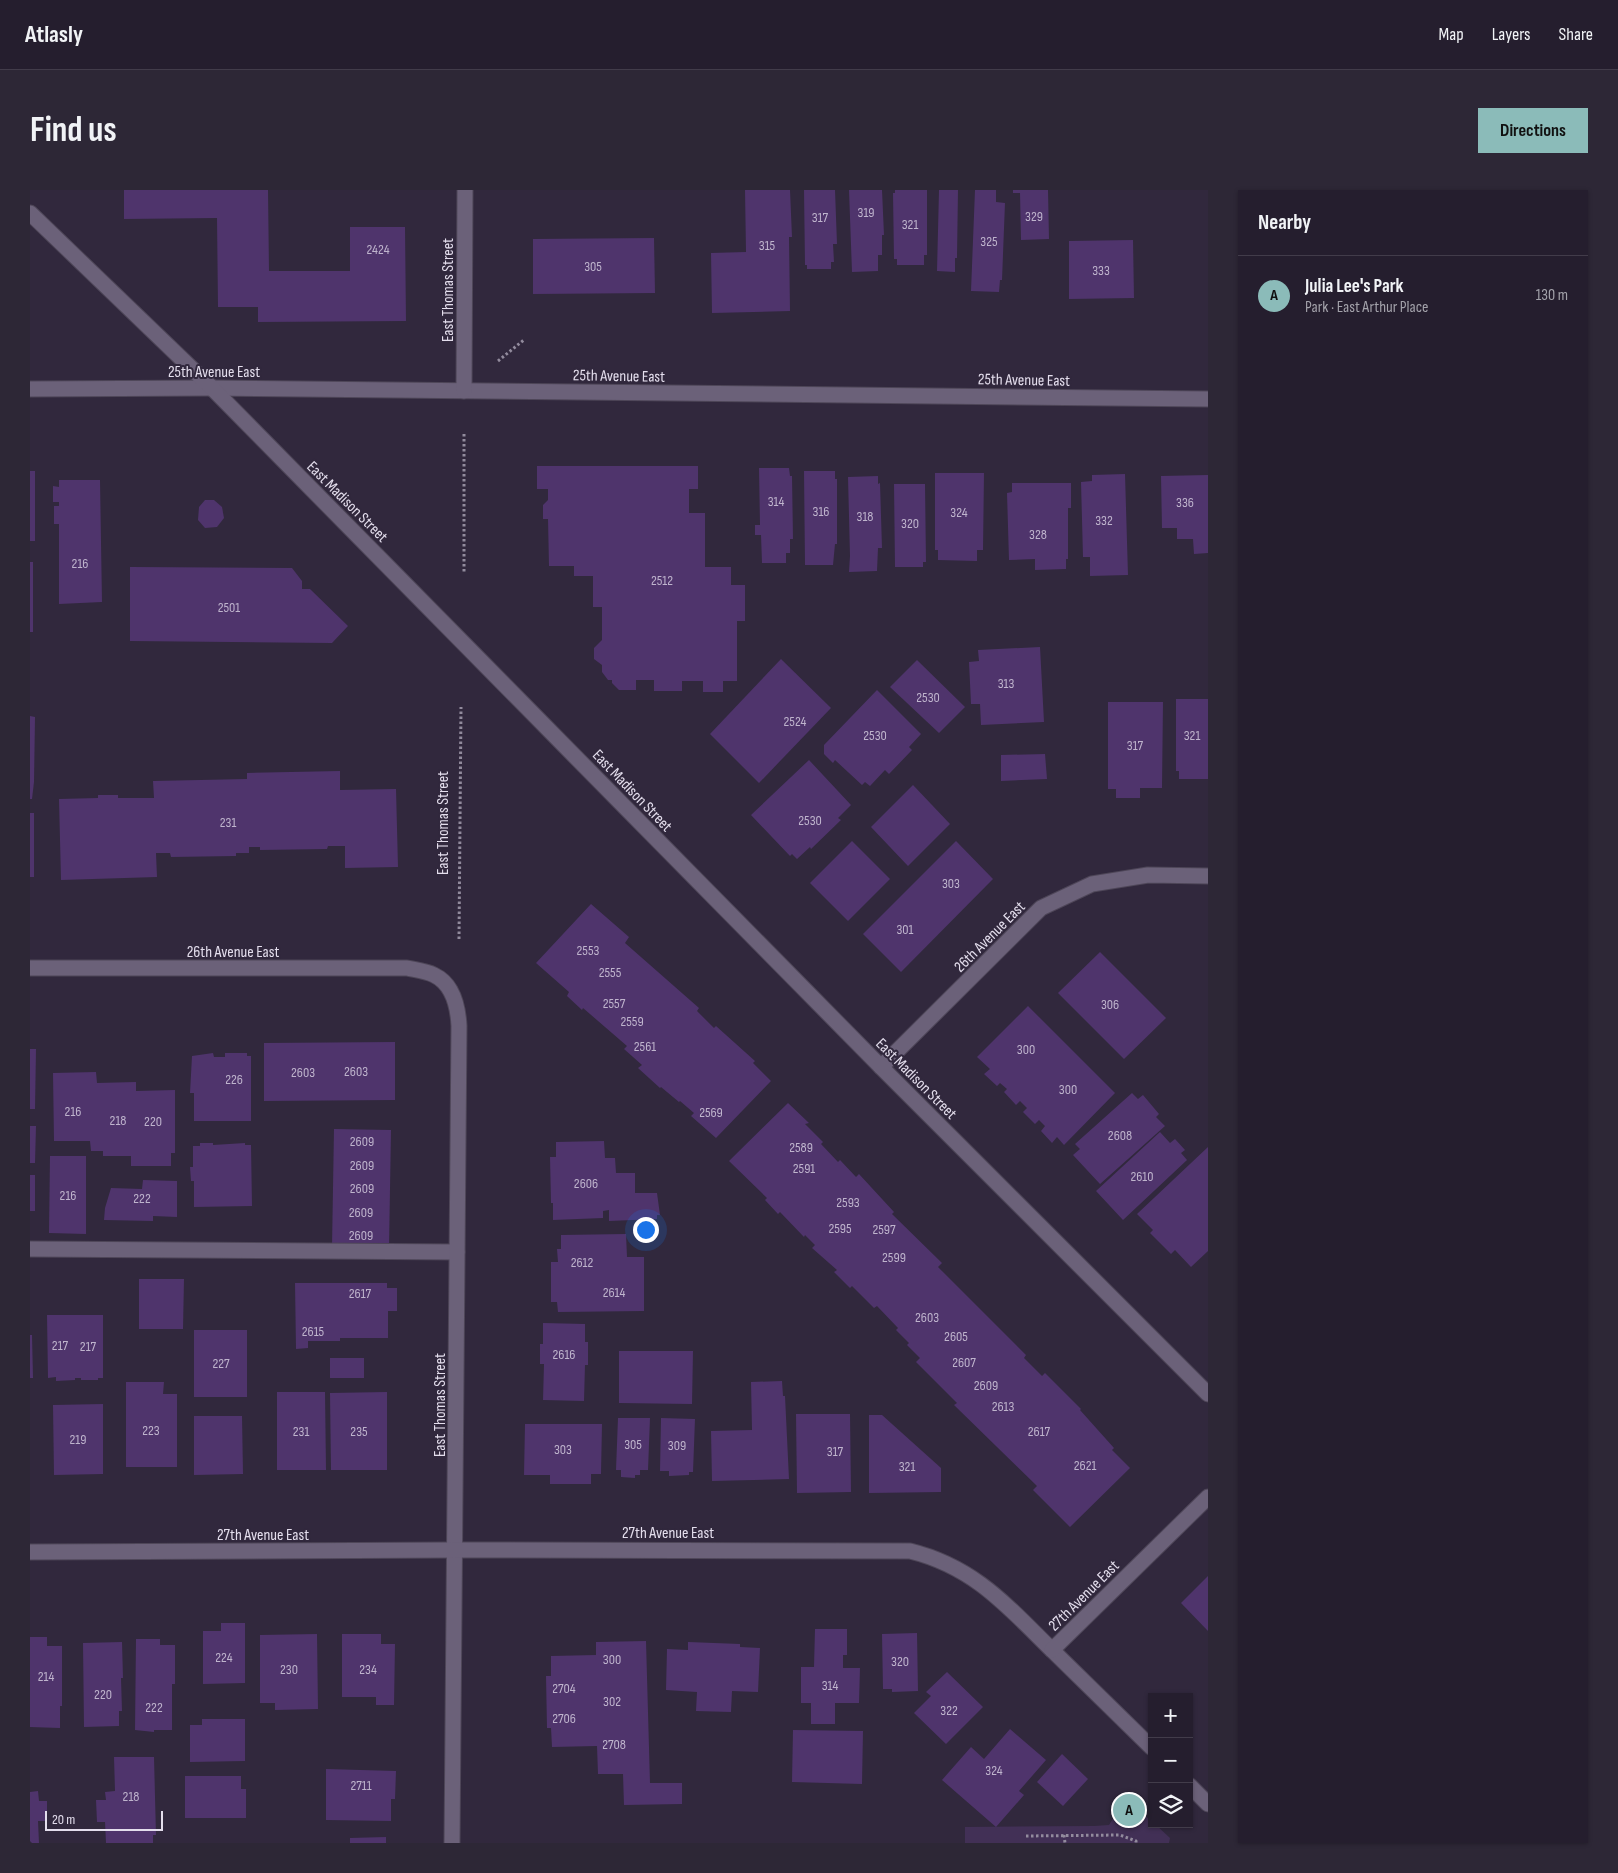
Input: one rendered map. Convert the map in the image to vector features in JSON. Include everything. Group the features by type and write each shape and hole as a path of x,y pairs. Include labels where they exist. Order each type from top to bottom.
{"street":[{"name":"East Thomas Street","path":"464,391 465,190"},
{"name":"East Madison Street","path":"30,213 212,388 881,1067 1208,1394"},
{"name":"25th Avenue East","path":"30,389 212,388 1208,399"},
{"name":"26th Avenue East","path":"881,1067 1041,908 1092,884 1148,875 1208,876"},
{"name":"26th Avenue East","path":"30,968 407,968 434,975"},
{"name":"East Thomas Street","path":"434,975 448,985 458,1012 459,1026 452,1843"},
{"path":"30,1249 457,1252"},
{"name":"27th Avenue East","path":"30,1552 455,1550 910,1551 946,1562 966,1574 1002,1600 1052,1650 1208,1496"},
{"path":"1052,1650 1148,1744"},
{"path":"1193,1789 1208,1804"}],"path":[{"path":"498,361 525,339"},
{"path":"464,434 464,572"},
{"name":"East Thomas Street","path":"459,939 460,707"},
{"path":"1064,1835 1065,1843"},
{"path":"1026,1836 1120,1835 1136,1843"}],"shaded area":[{"path":"1126,1798 1148,1818 1148,1828 1159,1828 1170,1838 1169,1843 965,1843 965,1827 1109,1825"}],"building":[{"path":"124,190 268,190 269,271 350,271 350,227 405,227 406,321 258,322 258,307 218,307 217,218 124,219"},
{"path":"745,190 790,190 792,237 789,237 790,311 712,313 711,253 746,252"},
{"path":"804,190 835,190 837,244 833,244 834,262 831,262 831,269 807,269 807,265 805,265"},
{"path":"849,190 882,190 884,235 882,235 882,255 878,255 878,271 852,272"},
{"path":"895,190 927,190 927,255 924,255 924,265 897,265 897,259 894,259 893,193 895,193"},
{"path":"939,190 958,190 955,272 937,271"},
{"path":"975,190 996,190 996,202 1005,203 1002,280 1000,280 999,292 971,291"},
{"path":"1013,190 1048,190 1049,239 1021,240 1020,193 1013,193"},
{"path":"654,238 655,293 533,294 533,239"},
{"path":"1133,240 1134,298 1069,299 1069,241"},
{"path":"537,466 698,466 698,489 689,489 689,513 705,513 705,567 731,567 731,585 745,585 745,621 737,621 737,681 723,681 723,692 703,692 703,681 682,681 682,691 654,691 654,680 636,680 636,690 619,690 612,683 612,680 608,680 602,672 602,665 594,659 594,648 602,640 602,607 593,607 593,576 574,576 574,566 549,566 548,519 543,519 543,505 548,500 548,489 537,489"},
{"path":"759,468 789,468 790,476 792,476 793,539 790,539 790,553 786,553 786,563 762,563 761,535 755,535 755,525 760,525"},
{"path":"30,471 35,471 35,541 30,541"},
{"path":"804,471 835,471 835,479 837,479 837,544 835,544 833,565 805,565"},
{"path":"935,473 984,473 983,550 977,550 977,561 938,560 938,550 935,550"},
{"path":"1125,474 1128,575 1090,576 1090,557 1083,557 1081,482 1092,481 1092,475"},
{"path":"1208,475 1208,553 1194,554 1193,539 1177,539 1177,528 1162,528 1161,476"},
{"path":"878,476 878,484 880,483 882,548 878,548 877,571 849,572 848,477"},
{"path":"59,480 100,480 102,602 59,604 59,524 54,524 54,506 59,506 59,502 53,502 53,486 59,487"},
{"path":"1012,483 1071,483 1071,508 1068,508 1068,559 1066,559 1066,569 1035,570 1035,559 1009,560 1007,493 1012,492"},
{"path":"894,484 925,484 926,562 923,562 923,567 895,567"},
{"path":"205,500 214,500 222,507 224,518 217,527 205,528 198,520 199,507"},
{"path":"30,562 33,562 33,632 30,632"},
{"path":"130,567 292,568 302,581 302,589 310,589 348,626 332,643 130,641"},
{"path":"1040,647 1044,722 981,725 980,704 971,704 969,662 979,661 978,650"},
{"path":"781,659 831,708 759,783 710,734"},
{"path":"917,660 965,707 939,733 890,687"},
{"path":"877,690 921,734 909,747 912,750 889,774 885,770 870,786 865,782 862,785 835,760 833,763 824,754 824,745"},
{"path":"1176,699 1208,699 1208,779 1179,779 1179,771 1176,771"},
{"path":"1108,702 1163,702 1162,788 1140,788 1140,798 1116,798 1116,789 1108,789"},
{"path":"30,716 35,717 32,799 30,799"},
{"path":"1045,754 1047,779 1001,781 1001,755"},
{"path":"809,760 851,805 838,818 841,820 811,849 810,847 797,859 792,854 790,856 751,815"},
{"path":"340,771 340,790 396,789 398,867 345,868 345,846 328,846 327,849 260,850 260,847 249,847 249,853 236,853 236,856 171,857 170,853 156,853 157,877 61,880 59,799 98,798 98,795 118,795 118,798 154,798 153,781 247,779 247,773"},
{"path":"913,785 950,824 908,866 871,827"},
{"path":"30,813 34,813 34,877 30,877"},
{"path":"852,841 890,879 848,921 810,883"},
{"path":"956,841 993,879 901,972 863,934"},
{"path":"591,904 629,937 625,943 699,1008 697,1011 714,1028 716,1026 755,1061 753,1063 771,1081 716,1138 691,1116 694,1113 660,1088 638,1068 642,1065 624,1049 627,1046 583,1008 582,1010 567,996 569,992 536,963"},
{"path":"1100,952 1166,1018 1124,1059 1058,993"},
{"path":"1028,1006 1115,1093 1064,1145 1057,1137 1052,1143 1041,1131 1045,1126 1039,1120 1035,1124 1023,1112 1027,1108 1020,1101 1016,1105 1004,1092 1007,1089 1000,1083 997,1086 984,1074 990,1069 977,1057"},
{"path":"395,1042 395,1100 264,1101 264,1043"},
{"path":"30,1049 36,1049 35,1109 30,1109"},
{"path":"213,1053 214,1057 225,1057 225,1053 247,1053 247,1056 251,1056 251,1121 194,1121 194,1093 190,1093 192,1056"},
{"path":"96,1072 97,1083 136,1082 136,1091 175,1090 175,1153 171,1153 171,1166 131,1166 131,1156 103,1156 103,1151 91,1151 90,1141 54,1141 53,1073"},
{"path":"1132,1093 1138,1099 1143,1095 1159,1114 1156,1117 1165,1126 1100,1184 1073,1155 1080,1149 1075,1144"},
{"path":"788,1103 809,1123 805,1124 823,1142 821,1144 838,1162 840,1160 856,1177 859,1174 894,1212 892,1214 942,1263 938,1267 1026,1355 1024,1358 1042,1376 1045,1373 1081,1409 1114,1448 1112,1450 1130,1468 1070,1527 1033,1490 1037,1486 954,1405 957,1403 916,1362 920,1358 896,1330 898,1328 877,1306 874,1308 852,1286 850,1288 834,1272 837,1270 812,1248 815,1245 805,1235 804,1237 780,1212 778,1214 765,1200 767,1198 729,1161"},
{"path":"30,1126 36,1126 35,1163 30,1163"},
{"path":"334,1129 391,1130 389,1248 332,1247"},
{"path":"1160,1132 1170,1143 1175,1139 1185,1150 1181,1153 1187,1160 1123,1220 1096,1191"},
{"path":"604,1141 605,1158 615,1158 616,1173 635,1173 635,1193 657,1193 660,1215 657,1215 657,1219 609,1221 609,1210 603,1211 603,1218 553,1220 550,1157 556,1157 556,1142"},
{"path":"200,1143 213,1143 213,1145 245,1143 245,1145 251,1145 252,1206 194,1207 194,1181 191,1181 190,1167 193,1167 193,1146 200,1146"},
{"path":"1208,1147 1208,1251 1191,1267 1175,1250 1171,1254 1150,1233 1153,1230 1137,1214"},
{"path":"50,1156 86,1156 86,1234 49,1233"},
{"path":"30,1175 35,1175 35,1211 30,1211"},
{"path":"143,1180 177,1181 177,1217 153,1216 153,1221 104,1220 105,1208 111,1188 142,1189"},
{"path":"626,1234 627,1257 644,1257 644,1311 558,1312 557,1302 551,1302 551,1262 558,1262 557,1249 561,1249 561,1235"},
{"path":"139,1279 184,1279 183,1329 139,1329"},
{"path":"295,1283 387,1283 387,1288 397,1288 397,1311 388,1311 388,1338 340,1338 340,1341 308,1341 308,1348 296,1349"},
{"path":"47,1315 103,1315 103,1378 98,1378 98,1380 81,1380 81,1378 75,1378 75,1380 56,1381 56,1377 48,1378"},
{"path":"543,1323 585,1324 585,1342 588,1342 588,1365 585,1365 584,1401 543,1400 544,1364 540,1364 540,1344 543,1344"},
{"path":"194,1330 247,1330 247,1397 194,1397"},
{"path":"30,1335 32,1335 33,1378 30,1378"},
{"path":"619,1351 693,1351 692,1404 619,1403"},
{"path":"330,1358 364,1358 364,1378 330,1378"},
{"path":"782,1381 783,1396 785,1396 789,1479 712,1481 711,1431 752,1430 751,1382"},
{"path":"126,1382 164,1382 163,1394 177,1394 177,1467 126,1467"},
{"path":"277,1392 325,1392 326,1470 277,1470"},
{"path":"387,1392 387,1470 331,1470 330,1393"},
{"path":"103,1404 103,1474 54,1475 53,1405"},
{"path":"796,1414 850,1414 851,1492 797,1493"},
{"path":"869,1415 882,1415 941,1468 941,1492 869,1493"},
{"path":"194,1416 242,1416 243,1474 194,1475"},
{"path":"618,1418 650,1418 648,1470 640,1470 640,1475 635,1475 635,1478 621,1477 621,1470 616,1470"},
{"path":"661,1418 695,1419 693,1472 689,1472 689,1475 669,1476 669,1471 660,1471"},
{"path":"525,1424 602,1424 601,1474 591,1474 591,1484 550,1484 550,1475 524,1475"},
{"path":"1208,1576 1208,1631 1181,1603"},
{"path":"221,1623 245,1623 245,1683 203,1684 203,1631 221,1631"},
{"path":"815,1629 847,1629 847,1655 843,1655 843,1668 860,1668 859,1703 835,1703 835,1724 811,1724 811,1703 801,1703 801,1667 814,1667"},
{"path":"917,1633 918,1691 892,1692 892,1689 883,1689 882,1634"},
{"path":"317,1634 318,1709 275,1710 275,1703 260,1703 260,1635"},
{"path":"342,1634 381,1634 381,1644 395,1644 394,1705 376,1705 376,1697 342,1697"},
{"path":"30,1637 47,1637 47,1646 62,1646 60,1728 30,1727"},
{"path":"136,1639 160,1639 160,1645 175,1645 175,1684 172,1684 172,1730 154,1730 154,1732 135,1730"},
{"path":"646,1641 650,1783 682,1783 682,1804 624,1805 623,1774 598,1774 597,1746 552,1747 551,1728 547,1728 546,1676 551,1676 551,1656 596,1655 596,1642"},
{"path":"122,1642 122,1711 119,1711 119,1726 84,1727 83,1643"},
{"path":"688,1642 740,1644 740,1647 760,1648 758,1692 732,1691 731,1712 696,1711 697,1692 666,1690 667,1649 688,1650"},
{"path":"947,1672 983,1707 946,1744 914,1713 931,1696 926,1692"},
{"path":"202,1719 245,1719 245,1761 190,1762 190,1725 202,1725"},
{"path":"1010,1729 1046,1760 1019,1791 1024,1795 996,1827 942,1780 971,1747 984,1759"},
{"path":"793,1730 863,1731 862,1784 792,1782"},
{"path":"1062,1754 1088,1779 1063,1806 1037,1782"},
{"path":"114,1757 154,1757 156,1835 153,1835 153,1843 106,1843 105,1822 97,1822 96,1800 106,1800 105,1792 115,1791"},
{"path":"326,1769 396,1771 395,1799 391,1799 391,1821 326,1820"},
{"path":"185,1776 241,1776 241,1789 246,1789 246,1818 185,1818"},
{"path":"38,1791 39,1801 47,1801 47,1821 38,1821 39,1843 32,1843 30,1841 30,1792"},
{"path":"386,1837 386,1843 350,1843 350,1838"}],"place":[{"name":"Julia Lee's Park","path":"1129,1810"}]}
